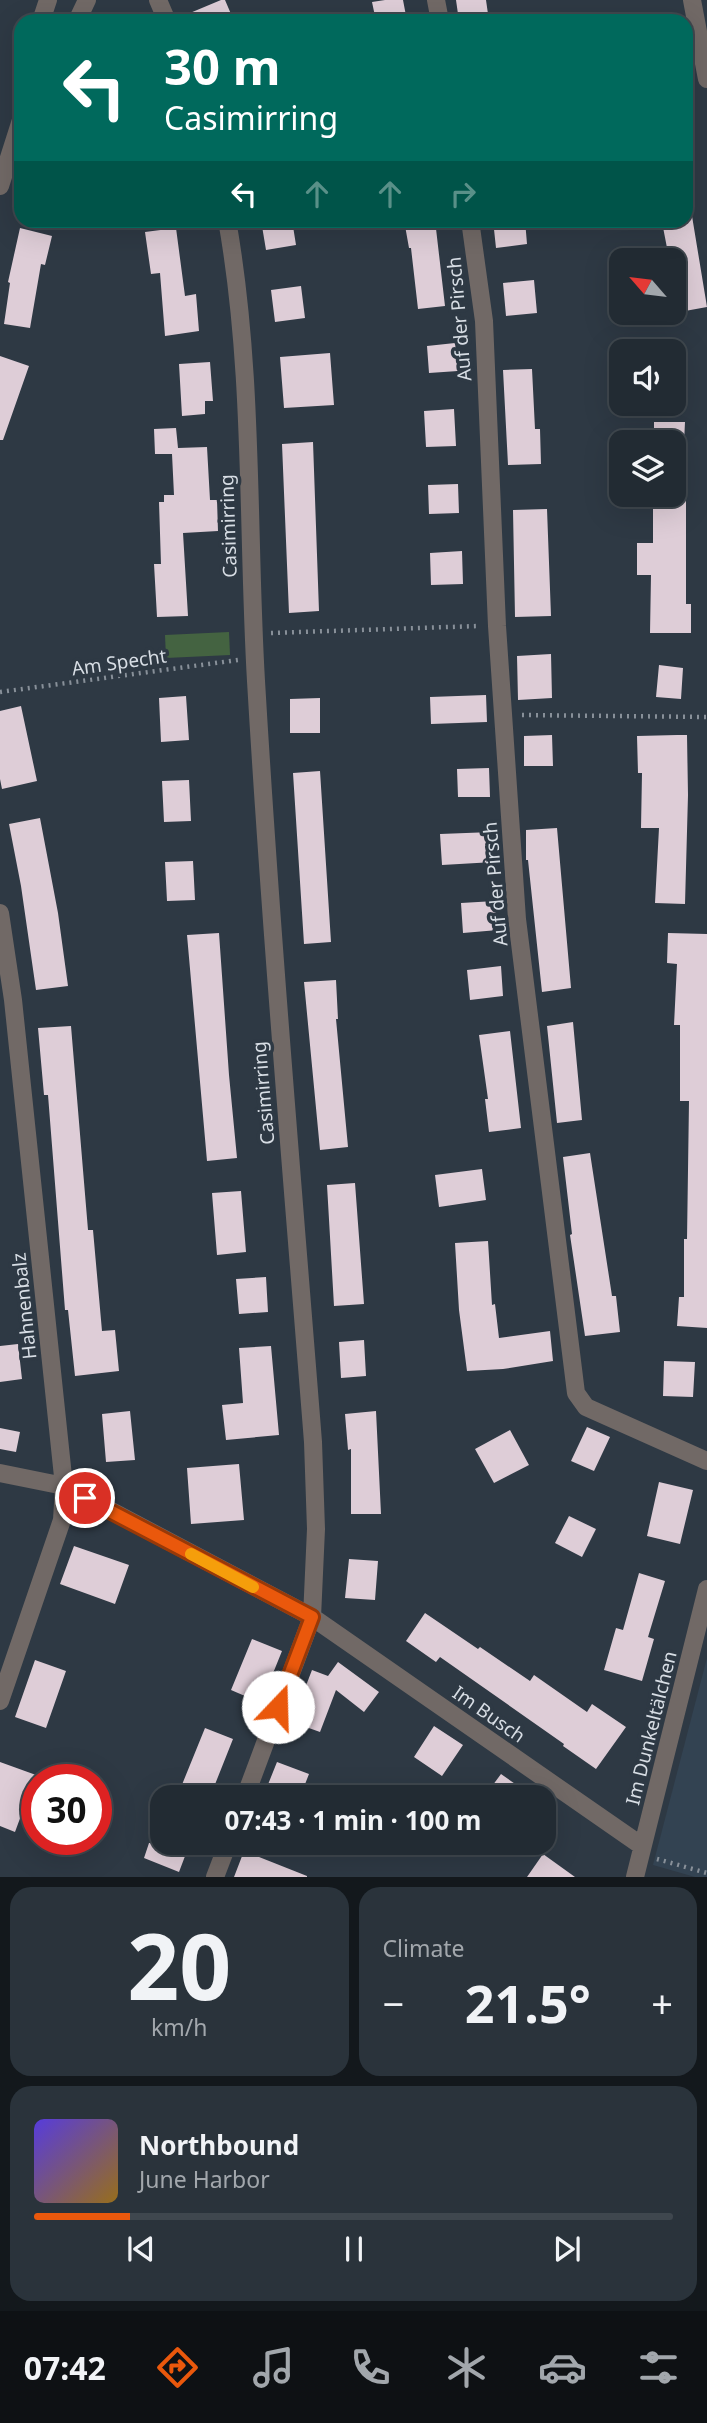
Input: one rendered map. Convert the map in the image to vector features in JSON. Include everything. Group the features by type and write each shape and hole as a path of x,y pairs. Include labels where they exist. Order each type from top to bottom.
{"street":[{"path":"692,0 707,79"},
{"path":"0,187 14,142"},
{"name":"Casimirring","path":"228,228 240,324 266,857 313,1442 316,1530 312,1617 249,1785"},
{"name":"Auf der Pirsch","path":"471,228 484,321 497,626 517,919 576,1393 586,1406 707,1461"},
{"name":"Hahnenbalz","path":"0,913 14,1014 64,1486 62,1520 0,1701"},
{"path":"0,1473 64,1486 312,1617"},
{"name":"Im Dunkeltälchen","path":"635,1877 707,1589"},
{"name":"Im Busch","path":"312,1617 642,1846"},
{"path":"215,1877 223,1855"}],"path":[{"path":"271,633 484,626"},
{"name":"Am Specht","path":"0,692 242,660"},
{"path":"514,715 707,717"},
{"path":"642,1846 652,1857 707,1873"}],"shaded area":[{"path":"707,1658 707,1877 695,1877 653,1865"}],"green space":[{"path":"229,632 230,655 166,658 165,635"}],"building":[{"path":"225,0 231,14 188,14"},
{"path":"403,0 406,14 375,14 372,2"},
{"path":"456,0 486,0 488,14 458,14"},
{"path":"693,222 707,307 686,311 686,248 667,248 663,228 693,228"},
{"path":"20,228 52,236 45,265 41,264 30,328 4,324 8,282"},
{"path":"176,228 185,296 196,294 199,331 165,336 160,273 151,274 145,232"},
{"path":"262,228 293,228 296,245 266,250"},
{"path":"405,228 436,228 445,306 418,309"},
{"path":"494,228 526,228 527,244 496,248"},
{"path":"534,280 537,313 506,316 503,283"},
{"path":"301,286 305,318 275,322 271,290"},
{"path":"455,343 458,371 429,373 427,346"},
{"path":"330,353 334,405 284,408 280,357"},
{"path":"0,356 29,366 3,440 0,440"},
{"path":"210,362 213,401 205,401 205,414 182,416 179,364"},
{"path":"532,369 535,429 540,429 541,464 508,465 503,370"},
{"path":"454,409 456,446 426,447 424,411"},
{"path":"654,422 685,422 685,430 654,430"},
{"path":"176,428 178,448 207,447 210,500 217,500 218,531 183,533 188,616 157,617 154,564 161,564 159,502 164,502 164,495 174,495 172,454 155,454 154,429"},
{"path":"313,442 319,611 289,613 282,444"},
{"path":"458,484 459,513 429,514 428,485"},
{"path":"653,507 686,507 686,604 691,604 691,633 650,633 651,575 637,575 637,543 653,543"},
{"path":"547,509 551,616 515,617 513,510"},
{"path":"462,551 463,584 431,585 430,553"},
{"path":"551,654 552,698 518,700 517,656"},
{"path":"659,665 683,668 681,699 656,697"},
{"path":"486,695 487,722 431,724 430,697"},
{"path":"186,696 189,740 161,742 159,698"},
{"path":"320,698 320,733 290,733 290,699"},
{"path":"21,706 37,781 2,789 0,711"},
{"path":"552,735 553,766 524,766 524,736"},
{"path":"687,735 685,904 655,903 659,828 641,828 642,773 638,773 637,736"},
{"path":"489,768 490,797 458,797 457,769"},
{"path":"320,771 331,942 304,944 293,773"},
{"path":"189,780 191,821 164,822 162,781"},
{"path":"40,818 58,913 68,986 36,990 9,824"},
{"path":"557,828 571,988 542,992 526,860 526,830"},
{"path":"492,832 494,862 442,865 440,834"},
{"path":"193,861 195,900 167,901 165,862"},
{"path":"495,901 498,930 463,933 461,903"},
{"path":"219,933 237,1158 207,1161 187,935"},
{"path":"668,933 707,934 707,1328 677,1326 679,1297 684,1297 689,1101 680,1101 680,1025 674,1025 677,964 667,963"},
{"path":"501,966 503,996 470,1000 467,970"},
{"path":"336,980 336,1019 348,1147 320,1150 304,982"},
{"path":"573,1022 582,1120 557,1123 547,1026"},
{"path":"71,1026 88,1230 93,1230 102,1331 115,1330 119,1371 75,1376 68,1310 65,1310 48,1095 44,1095 38,1028"},
{"path":"510,1031 521,1128 489,1132 485,1099 488,1099 479,1035"},
{"path":"590,1153 620,1332 585,1336 570,1235 563,1157"},
{"path":"482,1169 486,1200 439,1207 435,1175"},
{"path":"355,1183 364,1304 334,1306 327,1185"},
{"path":"241,1191 246,1252 217,1255 212,1193"},
{"path":"488,1241 492,1305 495,1304 499,1338 550,1331 553,1361 503,1369 467,1371 459,1310 455,1243"},
{"path":"266,1277 268,1312 239,1314 236,1279"},
{"path":"364,1340 366,1376 341,1378 339,1342"},
{"path":"18,1344 22,1379 0,1382 0,1346"},
{"path":"271,1346 279,1435 226,1440 222,1405 243,1403 239,1348"},
{"path":"664,1361 695,1362 693,1397 663,1396"},
{"path":"130,1411 135,1460 106,1462 102,1414"},
{"path":"376,1411 381,1514 351,1514 351,1449 348,1450 345,1414"},
{"path":"587,1427 610,1437 594,1471 571,1461"},
{"path":"0,1428 20,1432 16,1452 0,1449"},
{"path":"510,1430 529,1465 494,1483 475,1449"},
{"path":"239,1464 244,1520 191,1524 187,1468"},
{"path":"659,1482 693,1490 680,1544 647,1536"},
{"path":"569,1516 596,1529 582,1557 555,1543"},
{"path":"74,1546 129,1565 115,1604 60,1584"},
{"path":"349,1559 378,1561 375,1600 345,1598"},
{"path":"639,1573 665,1581 648,1637 654,1639 642,1681 604,1670 616,1628 623,1630"},
{"path":"425,1613 530,1681 534,1675 587,1712 592,1704 626,1727 596,1769 440,1657 436,1662 406,1641"},
{"path":"252,1639 282,1651 261,1703 231,1690"},
{"path":"35,1660 66,1671 46,1728 15,1717"},
{"path":"338,1662 379,1692 364,1712 336,1690 320,1732 292,1722 312,1670 328,1676"},
{"path":"434,1726 463,1745 442,1776 414,1757"},
{"path":"205,1728 233,1739 215,1785 182,1785"},
{"path":"0,1762 21,1770 21,1816 15,1832 0,1826"},
{"path":"277,1762 309,1774 305,1785 268,1785"},
{"path":"501,1774 517,1785 493,1785"},
{"path":"149,1843 150,1855 185,1855 179,1872 144,1858"},
{"path":"242,1855 254,1855 307,1876 307,1877 234,1877"},
{"path":"544,1855 575,1877 527,1877"}],"slow traffic":[{"path":"191,1554 253,1587"}],"route":[{"path":"85,1498 312,1617 278,1707"}]}
